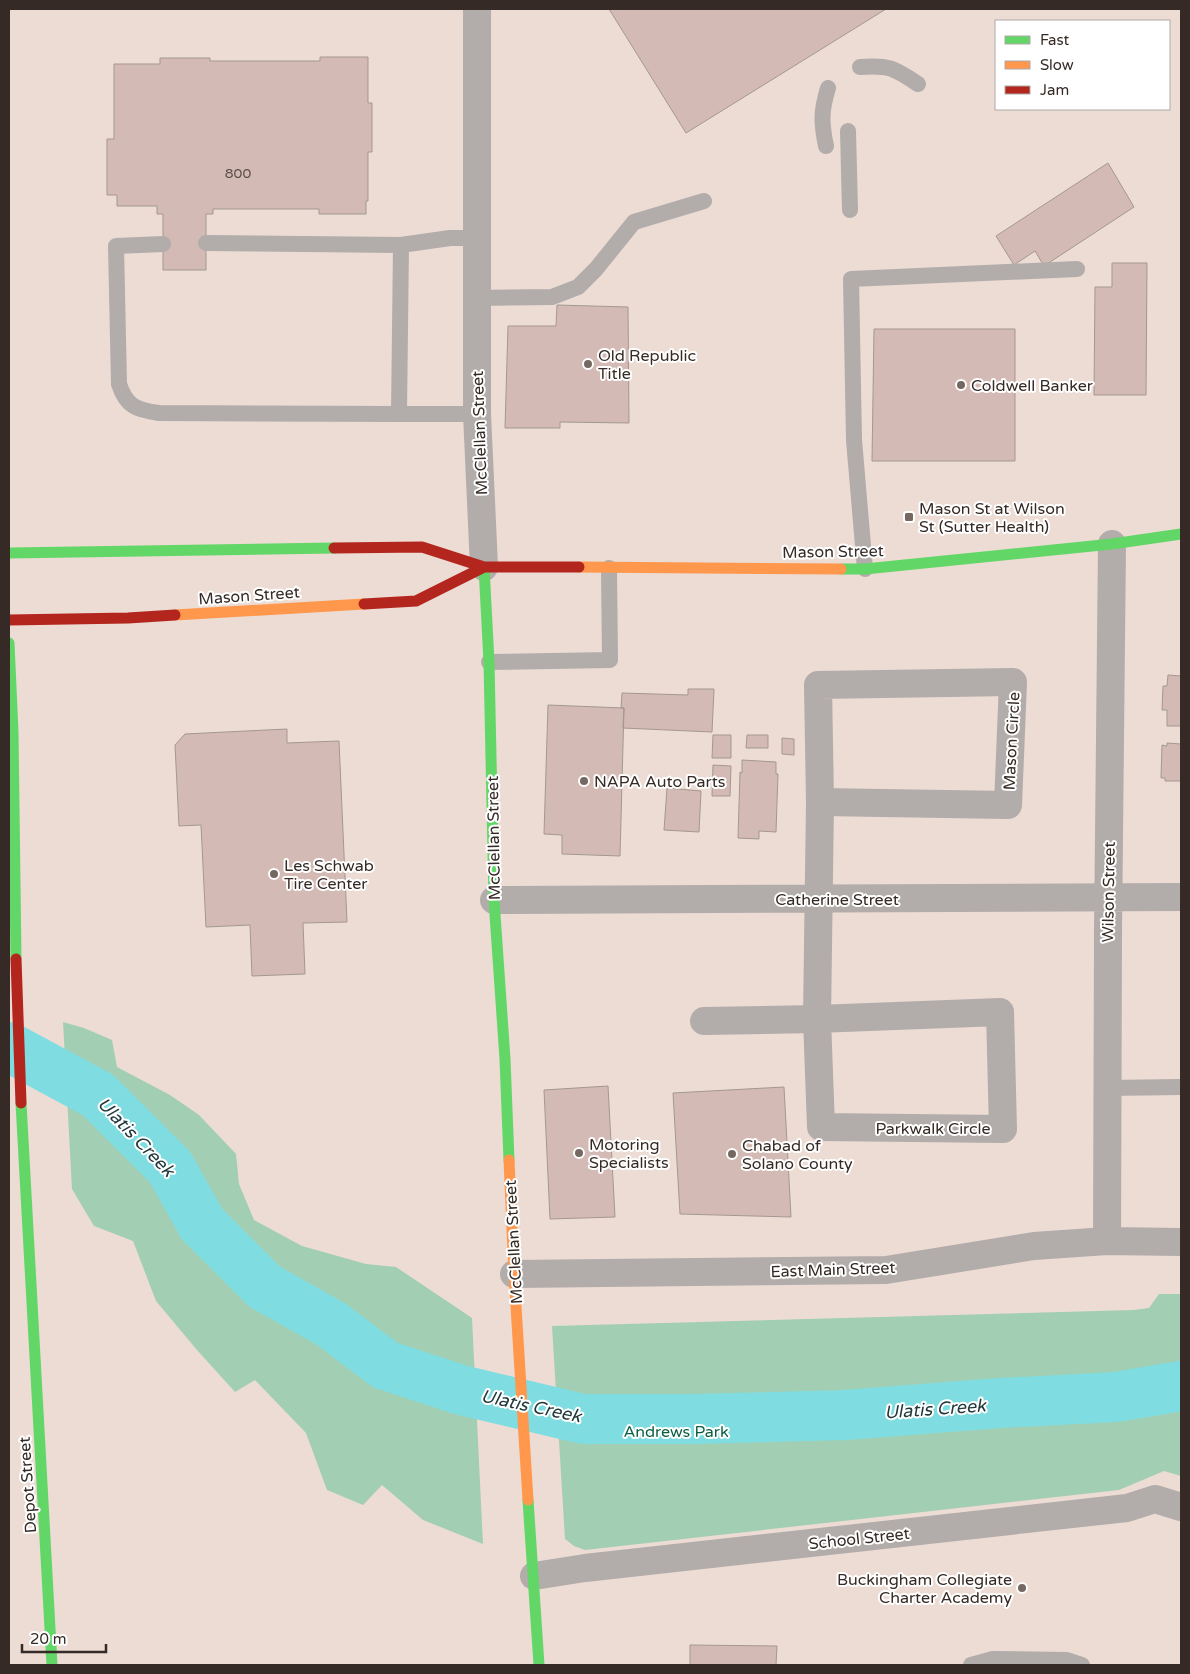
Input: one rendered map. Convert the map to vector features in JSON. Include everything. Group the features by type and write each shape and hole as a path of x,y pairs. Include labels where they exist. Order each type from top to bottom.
{"main road":[{"name":"Mason Street","path":"9,553 422,547 484,568 865,569 1112,544 1181,534"},
{"name":"Mason Street","path":"9,620 128,618 416,601 484,568"},
{"name":"McClellan Street","path":"484,568 489,662 494,900 505,1059 514,1274 539,1665"},
{"name":"Depot Street","path":"9,643 13,753 17,997 30,1294 45,1508 52,1665"}],"street":[{"name":"McClellan Street","path":"477,9 477,414 484,568"},
{"name":"Wilson Street","path":"1107,1241 1106,1088 1112,544"},
{"name":"Mason Circle","path":"818,899 820,802 818,685 1013,682 1008,806 820,802"},
{"name":"Catherine Street","path":"494,900 1181,897"},
{"name":"Parkwalk Circle","path":"704,1021 817,1019 1000,1012 1003,1129 821,1127 817,1019 818,899"},
{"name":"East Main Street","path":"514,1274 886,1270 1034,1246 1107,1241 1181,1242"},
{"name":"School Street","path":"534,1576 586,1568 1128,1508 1155,1499 1181,1507"}],"lane":[{"path":"860,67 884,65 900,72 918,84"},
{"path":"826,146 821,123 822,107 828,88"},
{"path":"848,131 850,210"},
{"path":"476,298 552,297 578,286 596,269 634,222 704,201"},
{"path":"206,243 401,245 450,238 477,238"},
{"path":"163,244 116,246 119,384 124,398 139,411 158,413 477,414"},
{"path":"399,414 401,245"},
{"path":"865,569 854,440 851,279 1077,269"},
{"path":"489,662 610,660 609,568"},
{"path":"1106,1088 1181,1087"},
{"path":"971,1665 993,1659 1067,1660 1082,1665"}],"green space":[{"path":"63,1022 84,1028 112,1040 117,1067 170,1095 199,1115 236,1154 239,1184 254,1220 302,1246 366,1264 396,1267 472,1318 483,1544 423,1520 382,1485 363,1505 327,1490 306,1433 255,1380 235,1392 156,1301 133,1241 94,1226 72,1189"},
{"name":"Andrews Park","path":"1159,1294 1181,1294 1181,1476 1164,1471 1119,1490 585,1550 574,1546 565,1539 552,1326 1134,1310 1149,1308"}],"building":[{"path":"609,9 886,9 686,133"},
{"path":"320,57 368,57 368,103 372,103 372,152 368,152 368,201 366,201 366,214 319,214 319,209 213,209 213,214 206,214 206,270 163,270 163,214 157,214 157,206 117,206 117,195 107,195 107,139 114,139 114,64 160,64 160,58 210,58 210,61 320,61"},
{"path":"1108,163 1134,207 1044,266 1035,251 1014,265 996,236"},
{"path":"1112,263 1147,263 1146,395 1094,395 1095,287 1112,287"},
{"path":"557,305 628,307 629,423 560,422 560,428 505,428 508,326 556,326"},
{"path":"874,329 1015,329 1015,461 872,461"},
{"path":"1168,675 1181,676 1181,726 1167,726 1167,710 1162,710 1163,686 1167,686"},
{"path":"688,689 714,689 712,732 623,728 624,708 621,708 622,693 688,695"},
{"name":"NAPA Auto Parts","path":"548,705 624,708 620,856 562,854 562,835 544,834"},
{"name":"Les Schwab Tire Center","path":"287,729 287,743 339,741 347,922 303,923 305,974 252,976 250,925 206,927 201,825 179,826 175,745 185,734"},
{"path":"713,735 731,735 731,758 712,758"},
{"path":"747,735 768,735 768,748 746,748"},
{"path":"782,738 794,739 794,755 782,754"},
{"path":"1167,743 1181,744 1181,781 1165,781 1165,778 1161,778 1162,745 1167,746"},
{"path":"742,760 776,762 776,774 778,774 776,832 759,831 759,839 738,838"},
{"path":"713,765 731,766 730,796 712,796"},
{"path":"667,788 701,791 699,832 664,830"},
{"name":"Motoring Specialists","path":"608,1086 615,1217 550,1219 544,1090"},
{"name":"Chabad of Solano County","path":"784,1087 791,1217 680,1214 673,1093"},
{"path":"690,1645 777,1646 776,1665 690,1665"}],"waterway":[{"name":"Ulatis Creek","path":"9,1047 98,1095 170,1167 202,1224 265,1287 331,1324 385,1365 461,1390 583,1419 694,1419 845,1415 1000,1403 1116,1397 1181,1386"}],"traffic: fast":[{"path":"841,569 865,569 1112,544 1181,534"},
{"path":"9,553 334,548"},
{"path":"484,567 489,662 494,900 505,1059 509,1160"},
{"path":"9,643 13,732 16,959"},
{"path":"21,1103 52,1665"},
{"path":"528,1500 539,1665"}],"traffic: slow":[{"path":"579,567 841,569"},
{"path":"175,615 364,604"},
{"path":"509,1160 528,1500"}],"traffic: jam":[{"path":"334,548 422,547 484,567 579,567"},
{"path":"364,604 416,601 484,567"},
{"path":"9,620 128,618 175,615"},
{"path":"16,959 21,1103"}],"place":[{"name":"Old Republic Title","path":"588,364"},
{"name":"Coldwell Banker","path":"961,385"},
{"name":"Mason St at Wilson St (Sutter Health)","path":"909,517"},
{"name":"NAPA Auto Parts","path":"584,781"},
{"name":"Les Schwab Tire Center","path":"274,874"},
{"name":"Motoring Specialists","path":"579,1153"},
{"name":"Chabad of Solano County","path":"732,1154"},
{"name":"Buckingham Collegiate Charter Academy","path":"1022,1588"}]}
